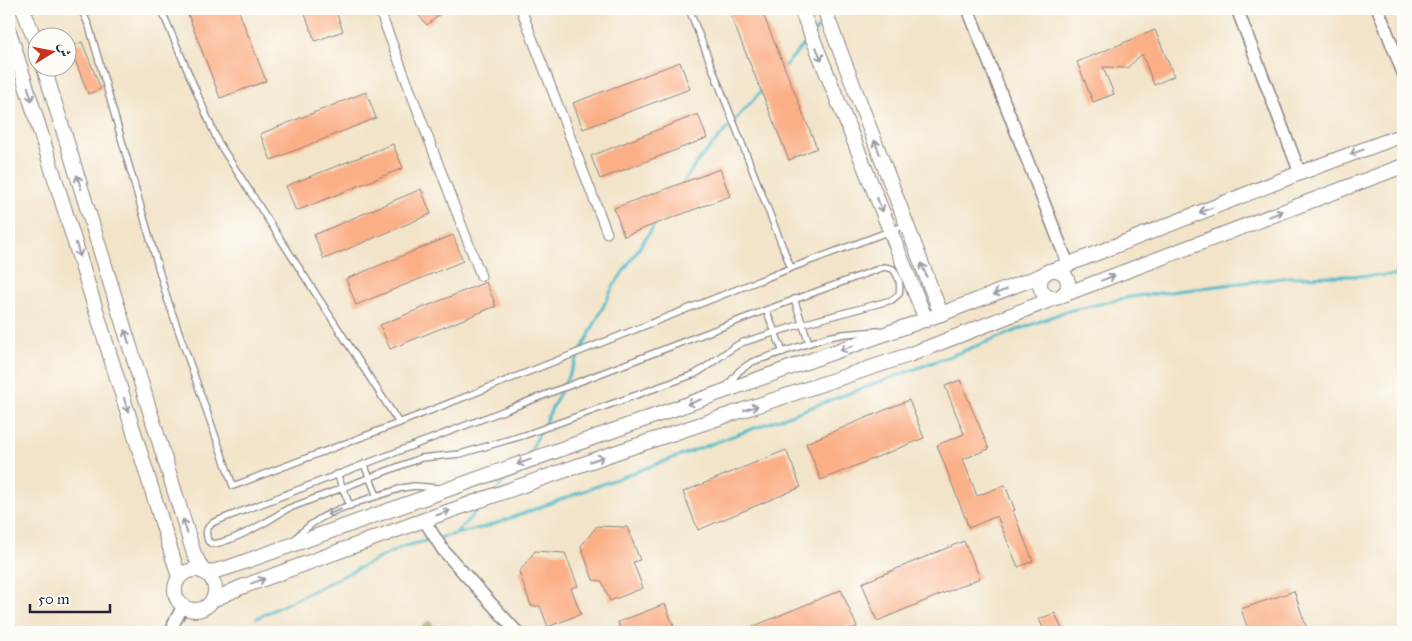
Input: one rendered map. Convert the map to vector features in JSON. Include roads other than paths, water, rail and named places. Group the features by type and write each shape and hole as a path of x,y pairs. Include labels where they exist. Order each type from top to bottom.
{"street":[{"path":"23,9 30,28"},
{"path":"379,9 481,276"},
{"path":"521,9 607,233"},
{"path":"801,9 926,320"},
{"path":"824,9 941,314"},
{"path":"968,9 1068,264"},
{"path":"1236,9 1300,173"},
{"path":"1378,9 1403,73"},
{"path":"9,31 179,577 175,589 176,596 189,609 202,609 213,600 239,588 424,520 617,452 909,355 1403,166"},
{"path":"47,78 194,554 205,572 214,580 216,587 213,600"},
{"path":"179,577 190,570 196,569 205,572 288,546 926,320 1300,173 1403,136"},
{"path":"1049,272 1062,273 1067,280 1067,288 1059,297 1049,297 1042,291 1041,282 1049,272"},
{"path":"424,520 443,550 517,632"},
{"path":"172,632 174,623 184,606"}],"lane":[{"path":"81,9 89,26 167,298 233,486 399,423 791,268 907,225"},
{"path":"162,9 218,142 399,423"},
{"path":"689,9 791,268"},
{"path":"884,267 893,269 899,276 901,285 899,294 892,300 802,324 732,348 707,368 695,374 526,435 460,454 421,458 287,509 224,542 212,544 208,541 206,529 214,522 794,299 884,267"},
{"path":"794,299 809,343"},
{"path":"766,310 783,352"},
{"path":"723,392 738,372 752,362 809,343 844,334 900,329"},
{"path":"364,464 377,496"},
{"path":"337,474 350,506"},
{"path":"288,546 302,530 317,519 377,496 414,486 449,489"}],"waterway":[{"path":"814,32 824,22"},
{"path":"783,68 809,39"},
{"path":"682,185 697,162 763,89"},
{"path":"528,456 613,287 657,221"},
{"path":"455,534 489,526 961,352 1064,312 1130,297 1289,277 1403,275"},
{"path":"497,489 513,472"},
{"path":"439,538 455,534 482,505"},
{"path":"257,618 402,547 433,539"},
{"path":"235,632 242,628"}]}
